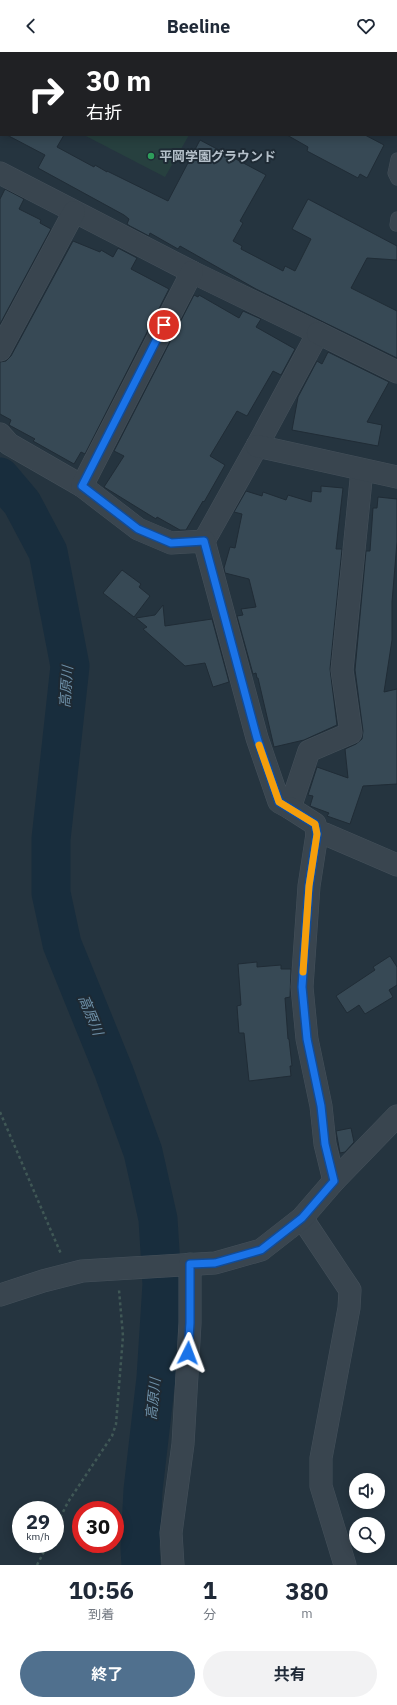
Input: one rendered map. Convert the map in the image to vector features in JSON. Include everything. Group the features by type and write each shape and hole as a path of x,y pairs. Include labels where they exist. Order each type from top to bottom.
{"street":[{"path":"0,173 192,272 397,372"},
{"path":"0,350 74,212"},
{"path":"82,486 192,272"},
{"path":"318,333 204,541 257,738 279,802 315,824 317,834 309,886 302,987 307,1039 321,1106 325,1144 334,1181"},
{"path":"0,434 9,444 82,486 138,529 171,543 204,541"},
{"path":"257,446 397,477"},
{"path":"290,808 309,751 351,734 342,670 362,470"},
{"path":"317,834 325,834 397,865"},
{"path":"0,1296 43,1281 82,1271 215,1263 261,1250 302,1218 334,1181 397,1116"},
{"path":"302,1218 350,1290 349,1308 321,1458 321,1486 345,1565"},
{"path":"173,1565 172,1533 183,1444 190,1323 190,1264"}],"lane":[{"path":"397,159 394,173 397,179"}],"path":[{"path":"0,1112 61,1254"},
{"path":"64,1510 112,1436 116,1424 123,1336 118,1269"},
{"path":"37,1565 43,1553"}],"green space":[{"name":"平岡学園グラウンド","path":"86,136 188,136 165,177"}],"building":[{"path":"9,136 63,136 57,147 94,167 95,165 168,201 200,140 266,175 240,221 243,223 233,241 242,246 241,249 283,271 285,266 295,271 311,239 292,229 308,199 397,246 397,260 367,258 351,288 397,311 397,358 256,289 180,246 178,249 150,233 149,236 130,226 127,224 129,219 124,215 38,168 45,155"},
{"path":"289,136 367,136 384,145 367,178 360,174 358,178 307,151 308,147"},
{"path":"5,189 24,199 19,209 41,220 40,223 51,229 0,324 0,199"},
{"path":"73,241 100,252 101,250 113,257 118,248 137,258 131,269 169,289 85,454 81,452 74,464 33,441 35,439 9,425 11,420 0,414 0,362 6,361 11,356"},
{"path":"194,295 198,297 199,295 239,318 243,311 261,319 256,327 295,349 281,375 273,371 247,416 237,411 210,456 225,465 186,530 180,530 157,517 156,519 104,487 124,456 114,451"},
{"path":"328,352 389,382 367,422 382,425 378,446 292,430 298,397 317,361 322,364"},
{"path":"321,486 343,488 336,549 342,549 330,669 337,725 304,740 274,747 258,678 256,673 253,674 237,616 243,615 241,609 256,607 249,579 225,573 224,568 230,547 235,548 242,514 234,512 246,491 262,496 263,492 286,500 288,495 311,502 312,491 321,492"},
{"path":"378,497 397,499 397,542 392,602 392,640 384,692 397,689 397,784 363,786 350,824 327,816 329,813 310,806 313,796 308,795 317,767 348,778 345,749 356,744 362,739 363,731 355,670 366,551 370,551 373,508 377,508"},
{"path":"122,570 141,584 139,587 150,596 134,617 103,593"},
{"path":"163,605 165,626 212,619 229,682 213,687 205,663 185,666 143,629 147,627 136,618 155,615"},
{"path":"390,956 397,967 397,985 389,990 393,997 365,1014 359,1005 347,1013 336,996 375,970 373,967"},
{"path":"257,962 257,967 281,965 281,969 291,969 290,997 285,998 288,1039 292,1066 290,1066 291,1076 249,1081 244,1033 239,1033 237,1006 241,1005 238,964"},
{"path":"351,1128 354,1142 345,1152 340,1153 336,1131"}],"waterway":[{"name":"高原川","path":"0,477 22,503 48,552 70,666 51,839 51,893 62,944 114,1072 143,1152 158,1219 162,1284 156,1378 143,1490 140,1548 141,1565"}],"slow traffic":[{"path":"259,745 279,802 315,824 317,834 309,886 303,972"}],"place":[{"name":"平岡学園グラウンド","path":"151,156"}],"route":[{"path":"164,325 82,486 138,529 171,543 204,541 257,738 279,802 315,824 317,834 309,886 302,987 307,1039 321,1106 325,1144 334,1181 302,1218 261,1250 215,1263 190,1264 190,1323 188,1353"}]}
